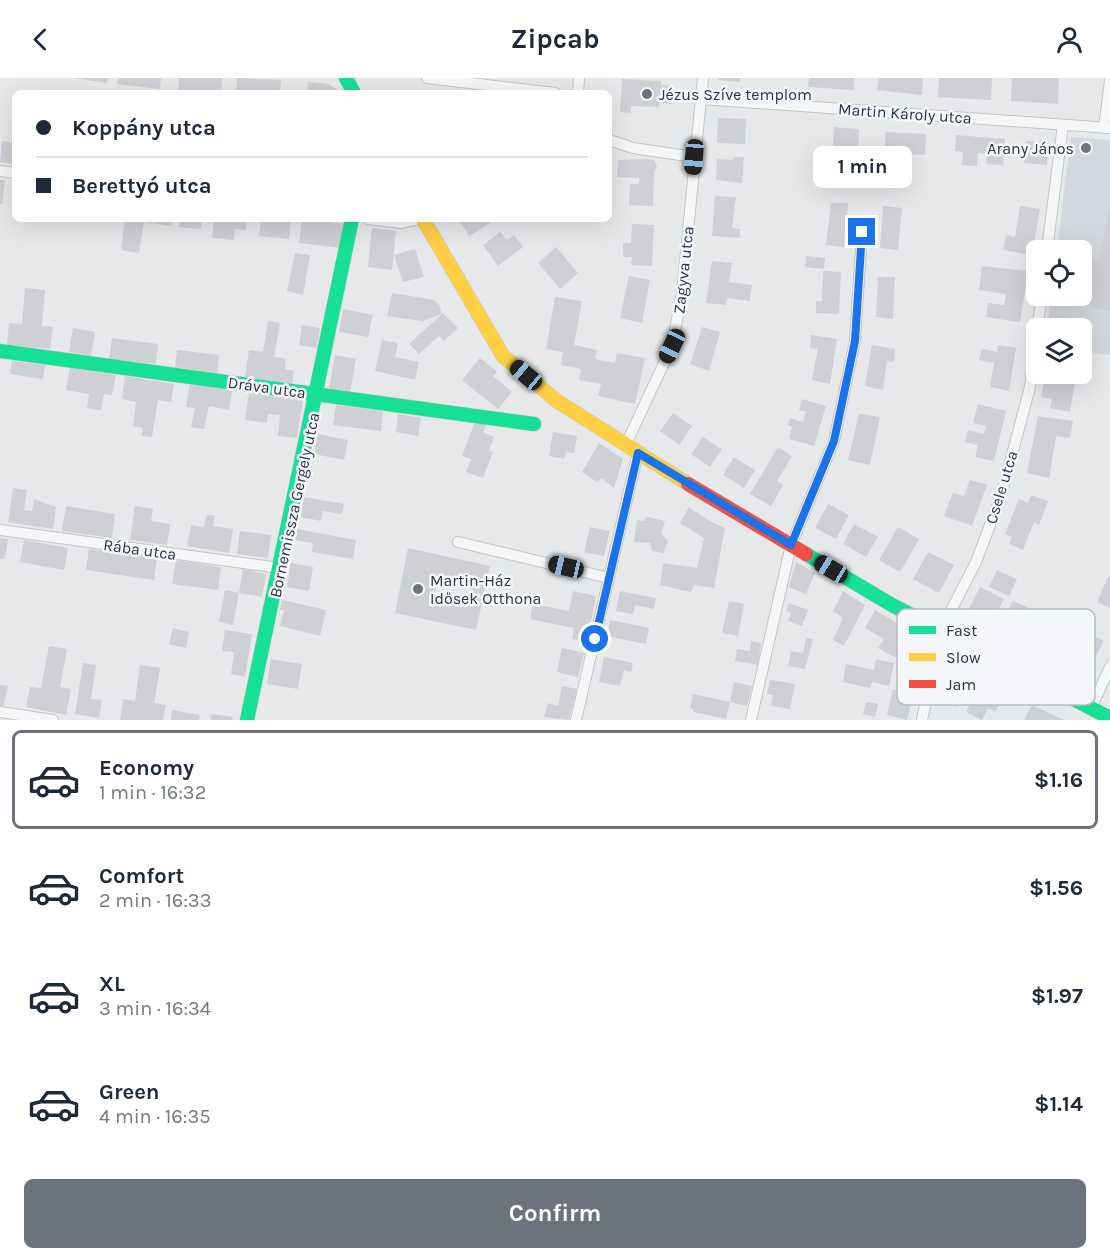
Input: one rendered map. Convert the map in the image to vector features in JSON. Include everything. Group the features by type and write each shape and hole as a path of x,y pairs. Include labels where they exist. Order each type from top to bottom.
{"street":[{"path":"427,78 529,90"},
{"name":"Zagyva utca","path":"626,444 672,346 682,292 703,78"},
{"path":"1107,128 1110,80"},
{"name":"Martin Károly utca","path":"700,99 1107,128"},
{"path":"1048,240 1064,125"},
{"path":"612,142 633,148 694,157"},
{"name":"Bornemissza Gergely utca","path":"247,720 318,393 351,222"},
{"path":"423,222 503,356 557,401 638,453 791,545 904,609"},
{"path":"751,720 791,545 834,441 855,341 862,232"},
{"name":"Dráva utca","path":"0,351 534,424"},
{"name":"Csele utca","path":"952,609 976,562 1001,496 1030,384"},
{"path":"576,720 638,453"},
{"name":"Rába utca","path":"0,530 280,568"},
{"path":"458,542 609,578"},
{"path":"1095,698 1110,667"},
{"name":"Csele utca","path":"922,720 925,705"},
{"path":"1084,705 1110,718"},
{"path":"0,712 52,720"}],"shaded area":[{"path":"1071,137 1110,140 1110,355 1092,352 1092,318 1048,318 1050,306 1092,306 1092,240 1058,240"}],"building":[{"path":"75,78 108,78 107,83"},
{"path":"118,78 161,78 160,89 117,84"},
{"path":"179,78 222,78 221,90 178,90"},
{"path":"237,78 281,80 280,90 236,90"},
{"path":"718,78 740,78 740,82 718,80"},
{"path":"809,78 854,78 854,90 808,87"},
{"path":"879,78 923,78 922,95 877,90"},
{"path":"939,78 992,78 991,100 938,97"},
{"path":"1012,78 1059,78 1058,104 1011,101"},
{"name":"Jézus Szíve templom","path":"622,79 661,81 661,85 673,86 672,104 659,103 659,107 631,106 631,113 620,112"},
{"path":"308,82 328,84 338,90 307,90"},
{"path":"718,118 746,119 745,144 717,143"},
{"path":"834,127 859,129 858,152 847,151 846,173 831,172"},
{"path":"886,132 926,134 925,155 884,153"},
{"path":"956,135 1005,139 1003,165 986,164 987,154 978,153 977,166 962,165 963,152 955,151"},
{"path":"2,141 12,143 12,164 0,162"},
{"path":"1026,141 1049,142 1047,165 1024,163"},
{"path":"734,157 744,157 742,183 716,180 717,159 732,160"},
{"path":"618,160 654,160 657,166 654,172 653,206 629,205 630,184 639,184 639,178 617,177"},
{"path":"0,180 5,180 2,204 0,204"},
{"path":"715,196 736,197 732,228 740,229 740,238 712,236"},
{"path":"831,203 848,203 844,247 826,245"},
{"path":"883,206 902,208 898,250 880,248"},
{"path":"1020,206 1040,209 1035,240 1026,240 1026,254 1003,250 1006,235 1015,237"},
{"path":"1110,209 1110,311 1089,307 1092,306 1092,259 1099,260"},
{"path":"125,222 144,222 139,253 121,250"},
{"path":"144,222 172,222 171,226"},
{"path":"180,222 202,222 201,229 179,227"},
{"path":"214,222 247,222 246,230 235,229 234,240 212,238"},
{"path":"261,222 291,222 289,239 259,236"},
{"path":"302,222 343,224 341,248 299,243"},
{"path":"460,222 492,222 469,236"},
{"path":"632,224 654,225 652,266 631,265 632,257 623,257 623,243 631,243"},
{"path":"372,228 396,231 392,270 368,267"},
{"path":"500,232 507,240 514,235 523,247 498,266 483,245"},
{"path":"556,247 578,273 560,289 538,263"},
{"path":"415,249 424,277 403,282 394,255"},
{"path":"295,253 310,255 303,295 287,291"},
{"path":"806,256 825,258 824,269 805,267"},
{"path":"712,261 732,263 729,282 752,285 750,301 727,298 726,305 706,303"},
{"path":"982,266 1026,271 1020,322 986,317 988,303 1004,305 1006,294 979,290"},
{"path":"823,271 841,272 839,314 816,313 816,301 822,301"},
{"path":"629,276 650,280 642,323 620,318"},
{"path":"878,277 895,277 893,319 876,317"},
{"path":"25,288 45,290 42,326 53,327 50,349 7,345 9,323 22,324"},
{"path":"392,293 434,300 440,306 441,314 423,321 387,316"},
{"path":"555,297 582,301 574,345 597,350 595,359 615,363 617,353 645,358 635,404 598,396 601,384 579,380 581,369 561,365 563,352 546,349"},
{"path":"343,309 373,315 368,337 339,332"},
{"path":"443,313 458,328 444,341 439,336 419,354 409,344"},
{"path":"268,321 280,323 274,357 286,359 285,369 294,371 292,385 245,377 249,350 263,352"},
{"path":"302,325 320,328 317,348 299,345"},
{"path":"702,327 720,332 709,371 690,364"},
{"path":"73,328 95,332 91,356 69,352"},
{"path":"811,335 837,339 830,384 812,380 818,349 810,348"},
{"path":"112,338 158,344 156,364 109,359"},
{"path":"382,340 398,343 395,357 419,362 415,380 375,371"},
{"path":"872,345 895,349 894,362 887,361 883,390 865,386"},
{"path":"998,345 1016,348 1009,391 990,387 994,363 979,360 982,349 997,352"},
{"path":"177,350 219,355 217,373 175,367"},
{"path":"335,355 356,359 350,393 329,389"},
{"path":"480,358 497,372 493,376 512,392 498,409 462,380"},
{"path":"12,361 45,365 43,379 10,374"},
{"path":"70,367 116,375 112,395 104,394 101,410 87,408 89,394 66,390"},
{"path":"125,376 174,384 171,402 158,400 152,437 142,436 143,428 133,426 136,402 122,399"},
{"path":"190,383 232,391 229,410 209,406 204,429 191,427 195,408 186,407"},
{"path":"1043,384 1075,384 1070,412 1050,408 1052,399 1041,397"},
{"path":"249,393 303,400 297,438 278,436 280,415 268,414 267,423 245,420"},
{"path":"802,399 826,406 814,446 789,439 792,427 788,425 790,418 803,422 806,412 799,410"},
{"path":"978,404 1006,411 994,461 975,457 978,445 965,442 968,430 984,434 986,426 973,423"},
{"path":"336,405 383,411 381,431 333,425"},
{"path":"673,413 692,426 679,445 660,431"},
{"path":"398,414 421,418 418,436 396,432"},
{"path":"859,414 880,417 870,465 848,460"},
{"path":"1038,416 1073,421 1070,438 1056,436 1049,478 1027,473"},
{"path":"476,419 487,423 483,432 494,437 489,451 493,452 483,478 466,472 471,459 462,456"},
{"path":"553,432 577,436 574,453 566,452 564,459 549,456"},
{"path":"318,434 348,440 344,460 314,454"},
{"path":"703,437 722,449 710,467 691,454"},
{"path":"599,443 623,459 614,488 602,478 597,482 582,472"},
{"path":"778,447 792,456 777,481 783,485 771,506 750,494"},
{"path":"734,457 755,470 744,488 723,475"},
{"path":"970,480 987,485 972,526 944,516 953,493 964,496"},
{"path":"13,488 27,490 24,510 32,511 34,499 56,507 53,529 8,522"},
{"path":"1031,495 1048,501 1039,525 1034,522 1023,550 1009,544 1012,537 1005,534 1019,499 1028,503"},
{"path":"304,497 344,504 342,514 323,511 321,521 301,517"},
{"path":"828,504 849,515 836,539 815,528"},
{"path":"66,506 115,514 112,538 62,531"},
{"path":"135,506 153,509 151,521 170,524 167,545 130,540"},
{"path":"689,507 725,528 714,588 694,585 691,592 660,585 663,563 697,568 704,538 680,523"},
{"path":"207,515 215,516 213,526 233,529 229,553 187,546 191,525 204,527"},
{"path":"647,517 665,521 661,534 668,540 664,553 652,551 650,543 634,542 637,520 644,521"},
{"path":"854,524 878,537 866,557 843,544"},
{"path":"590,527 610,531 604,556 584,552"},
{"path":"898,527 919,539 900,572 879,560"},
{"path":"297,529 356,540 353,559 312,552 313,543 294,540"},
{"path":"240,531 271,535 268,558 237,554"},
{"path":"0,538 8,539 5,559 0,559"},
{"path":"24,540 68,548 64,570 20,562"},
{"name":"Martin-Ház Idősek Otthona","path":"408,548 490,566 476,630 395,613","holes":["439,575 473,582 467,608 433,600"]},
{"path":"89,549 157,558 154,580 86,570"},
{"path":"928,552 954,565 939,593 913,579"},
{"path":"176,560 221,567 218,590 172,584"},
{"path":"796,562 815,573 806,594 789,587"},
{"path":"291,563 313,567 309,591 287,587"},
{"path":"243,569 266,574 262,597 239,593"},
{"path":"997,570 1017,579 1009,596 989,587"},
{"path":"1110,577 1110,608 1097,602"},
{"path":"980,587 1004,599 999,609 969,609"},
{"path":"225,590 239,593 233,625 219,622"},
{"path":"573,591 596,596 587,642 572,639 574,628 530,619 533,604 569,611"},
{"path":"620,591 656,598 654,609 635,605 633,614 616,611"},
{"path":"843,591 865,605 844,646 833,640 843,618 833,611"},
{"path":"282,600 326,610 320,636 280,626 284,610 280,610"},
{"path":"729,601 744,604 738,636 722,633"},
{"path":"1013,601 1031,609 1009,609"},
{"path":"789,603 808,610 802,626 788,621 791,613 786,611"},
{"path":"875,610 897,623 896,658 878,648 884,639 865,628"},
{"path":"610,620 649,628 646,644 607,636"},
{"path":"173,628 189,632 186,648 169,644"},
{"path":"225,630 252,634 245,677 231,674 234,652 222,651"},
{"path":"1095,636 1104,641 1095,658"},
{"path":"806,638 813,639 805,669 788,666 791,651 803,653"},
{"path":"751,641 761,643 758,665 735,661 737,649 750,651"},
{"path":"49,646 67,649 60,687 71,689 66,715 26,707 30,687 41,688"},
{"path":"562,648 584,653 578,677 557,672"},
{"path":"604,657 633,663 631,672 624,670 620,686 599,682"},
{"path":"271,659 302,664 298,689 267,684"},
{"path":"876,659 894,663 889,686 872,682 870,688 843,682 846,664 874,670"},
{"path":"83,663 96,665 91,699 102,700 99,718 75,714"},
{"path":"140,665 160,668 154,703 166,705 163,720 120,720 123,699 135,701"},
{"path":"770,680 795,684 790,709 771,706 773,695 767,694"},
{"path":"734,682 752,686 747,706 730,702"},
{"path":"0,685 8,686 3,707 0,707"},
{"path":"562,686 577,689 569,720 544,717 548,703 558,706"},
{"path":"893,689 897,690 897,705 910,705 907,720 887,715"},
{"path":"693,694 730,702 726,719 693,712 690,708"},
{"path":"866,702 878,704 875,717 863,714"},
{"path":"970,705 999,705 995,712 988,708 982,720 966,712"},
{"path":"1032,705 1049,713 1064,720 1024,720"},
{"path":"172,710 200,715 199,720 171,720"},
{"path":"211,714 233,717 232,720 210,720"}],"traffic: fast":[{"path":"346,78 352,90"},
{"path":"247,720 351,222"},
{"path":"0,351 534,424"},
{"path":"806,554 900,609"},
{"path":"1085,705 1110,718"}],"traffic: slow":[{"path":"425,222 503,356 557,401 688,484"}],"traffic: jam":[{"path":"688,484 806,554"}],"place":[{"name":"Jézus Szíve templom","path":"647,94"},
{"name":"Arany János","path":"1086,148"},
{"name":"Martin-Ház Idősek Otthona","path":"418,589"}],"route":[{"path":"595,639 638,453 791,545 834,441 855,341 862,232"}]}
